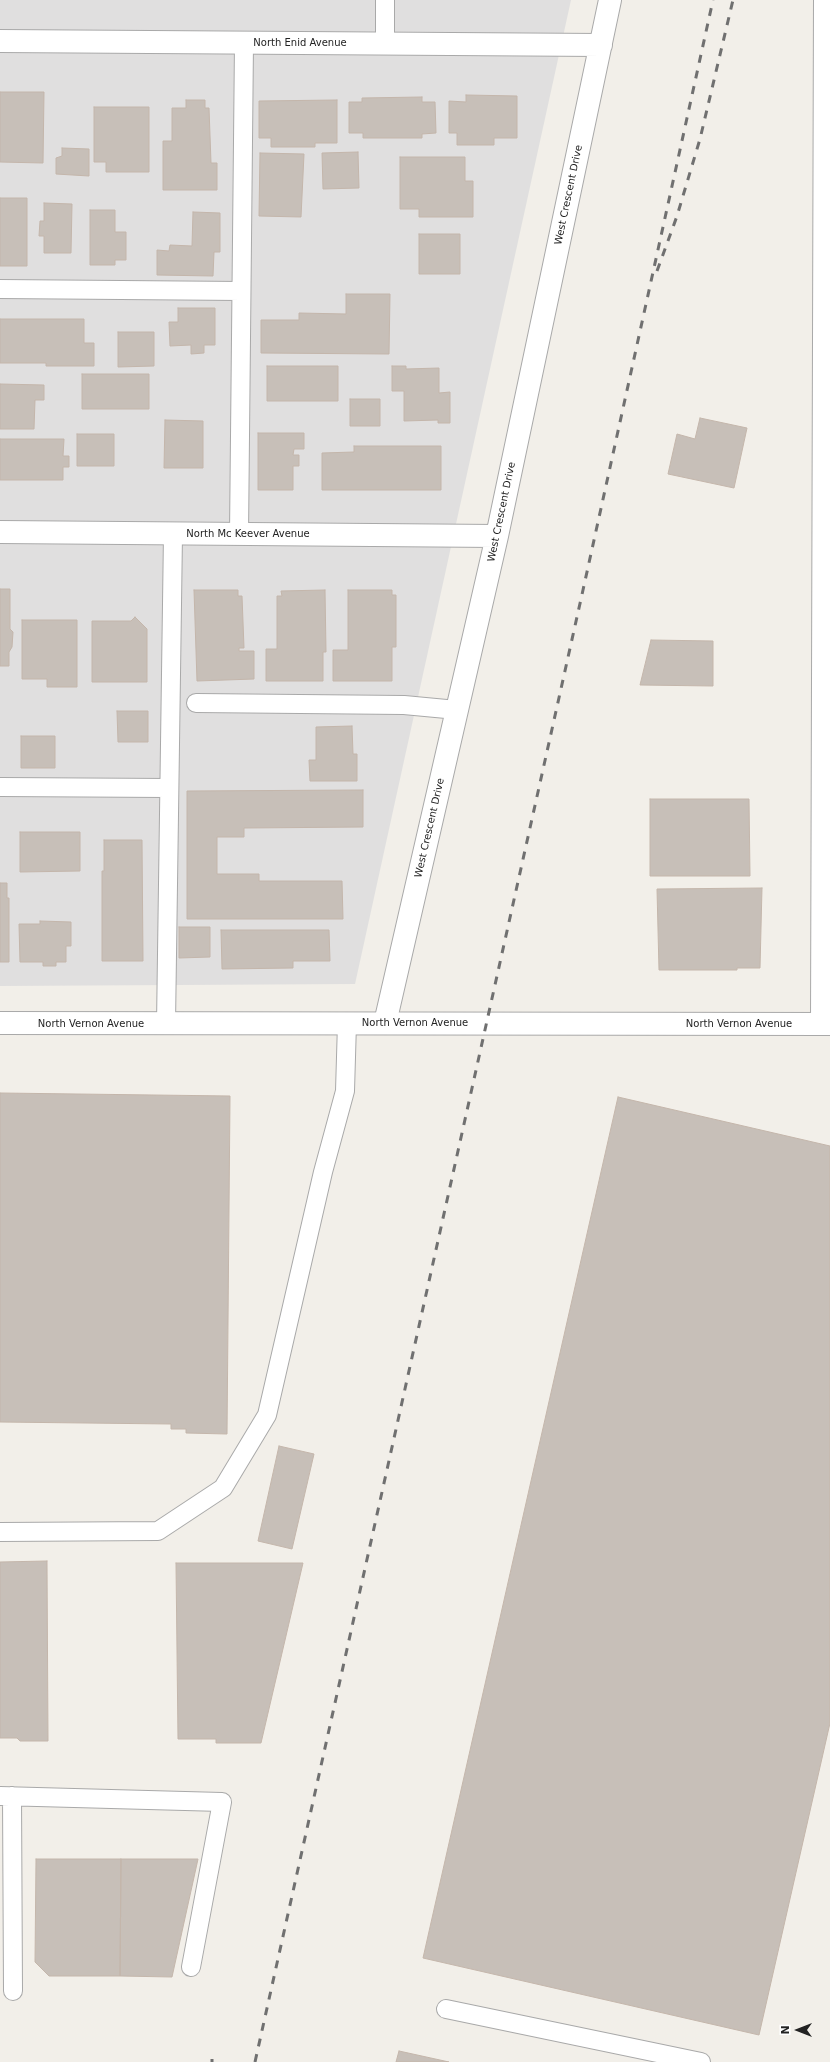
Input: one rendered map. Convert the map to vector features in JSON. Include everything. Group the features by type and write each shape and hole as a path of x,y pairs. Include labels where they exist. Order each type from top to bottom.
{"street":[{"name":"West Crescent Drive","path":"385,1023 497,536 610,0"},
{"path":"826,0 826,1024"},
{"name":"North Enid Avenue","path":"0,41 601,45"},
{"name":"North Mc Keever Avenue","path":"0,532 497,536"},
{"name":"North Vernon Avenue","path":"0,1024 826,1024"}],"lane":[{"path":"385,0 385,44"},
{"path":"239,534 244,43"},
{"path":"0,289 241,291"},
{"path":"166,1024 168,788 173,534"},
{"path":"196,703 404,705 457,710"},
{"path":"0,787 168,788"},
{"path":"0,1532 158,1531 223,1488 267,1415 323,1172 345,1091 347,1023"},
{"path":"12,1991 6,1796 222,1802 191,1967"},
{"path":"446,2009 701,2062"}],"shaded area":[{"path":"0,0 571,0 355,984 0,986"}],"building":[{"path":"0,92 44,92 43,163 0,162"},
{"path":"466,95 517,96 517,138 494,138 494,145 457,145 457,133 449,133 449,101 466,102"},
{"path":"422,97 422,102 435,102 436,133 422,134 422,138 363,138 363,133 349,133 349,102 362,102 362,98"},
{"path":"186,100 205,100 205,108 209,108 211,163 217,163 217,190 163,190 163,141 172,141 172,108 186,108"},
{"path":"337,100 337,143 315,143 315,147 271,147 271,138 259,138 259,101"},
{"path":"94,107 149,107 149,172 106,172 106,162 94,162"},
{"path":"62,148 89,149 89,176 56,174 56,158 62,156"},
{"path":"358,152 359,188 323,189 322,153"},
{"path":"260,153 304,154 301,217 259,216"},
{"path":"400,157 465,157 465,181 473,181 473,217 419,217 419,209 400,209"},
{"path":"0,198 27,198 27,266 0,266"},
{"path":"44,203 72,204 71,253 44,253 44,236 39,236 40,221 44,221"},
{"path":"90,210 115,210 115,232 126,232 126,260 115,260 115,265 90,265"},
{"path":"193,212 220,213 220,252 214,252 213,276 157,275 157,250 169,251 170,245 192,246"},
{"path":"419,234 460,234 460,274 419,274"},
{"path":"346,294 390,294 389,354 261,353 261,320 299,320 299,313 346,314"},
{"path":"178,308 215,308 215,345 204,345 204,353 191,354 191,345 170,346 169,322 178,322"},
{"path":"0,319 84,319 84,343 94,343 94,366 46,366 46,363 0,363"},
{"path":"118,332 154,332 154,366 118,367"},
{"path":"267,366 338,366 338,401 267,401"},
{"path":"392,366 406,366 406,369 439,368 439,393 450,392 450,423 438,423 438,420 404,421 404,391 392,391"},
{"path":"82,374 149,374 149,409 82,409"},
{"path":"0,384 44,385 44,400 35,400 34,429 0,429"},
{"path":"350,399 380,399 380,426 350,426"},
{"path":"700,418 747,428 734,488 668,474 677,434 695,439"},
{"path":"165,420 203,421 203,468 164,468"},
{"path":"258,433 304,433 304,449 294,449 293,455 299,455 299,466 293,466 293,490 258,490"},
{"path":"77,434 114,434 114,466 77,466"},
{"path":"0,439 64,439 63,456 69,456 69,467 63,467 63,480 0,480"},
{"path":"354,446 441,446 441,490 322,490 322,453 354,452"},
{"path":"0,589 10,589 10,629 13,632 12,647 9,652 9,666 0,666"},
{"path":"194,590 238,590 238,596 242,596 244,648 239,648 239,651 254,651 254,679 197,681"},
{"path":"325,590 326,652 323,652 323,681 266,681 266,649 277,649 277,596 282,596 281,591"},
{"path":"348,590 392,590 392,595 396,595 396,647 392,647 392,681 333,681 333,650 348,650"},
{"path":"135,617 147,629 147,682 92,682 92,621 131,621"},
{"path":"22,620 77,620 77,687 47,687 47,679 22,679"},
{"path":"651,640 713,641 713,686 640,685"},
{"path":"117,711 148,711 148,742 118,742"},
{"path":"352,726 353,754 357,754 357,781 310,781 309,760 316,760 316,727"},
{"path":"21,736 55,736 55,768 21,768"},
{"path":"363,790 363,827 244,828 244,837 217,837 217,874 259,874 259,881 342,881 343,919 187,919 187,791"},
{"path":"650,799 749,799 750,876 650,876"},
{"path":"20,832 80,832 80,871 20,872"},
{"path":"104,840 142,840 143,961 102,961 102,871 104,871"},
{"path":"0,883 7,883 7,898 9,898 9,962 0,962"},
{"path":"762,888 760,968 737,968 737,970 659,970 657,889"},
{"path":"40,921 71,922 71,946 66,946 66,962 56,962 56,966 43,966 43,962 20,962 19,924 40,924"},
{"path":"179,927 210,927 210,957 179,958"},
{"path":"221,930 329,930 330,961 293,961 293,968 222,969"},
{"path":"0,1093 230,1096 227,1434 186,1433 186,1429 171,1429 171,1424 0,1422"},
{"path":"618,1097 830,1146 830,1723 759,2035 423,1958"},
{"path":"279,1446 314,1454 292,1549 258,1541"},
{"path":"47,1561 48,1741 20,1741 17,1738 0,1738 0,1562"},
{"path":"176,1563 303,1563 261,1743 216,1743 216,1739 178,1739"},
{"path":"36,1859 121,1859 120,1976 49,1976 35,1962"},
{"path":"121,1859 198,1859 172,1977 120,1976"},
{"path":"399,2051 449,2062 396,2062"}],"railway":[{"path":"255,2062 713,0"},
{"path":"657,271 677,216 700,139 733,0"}]}
